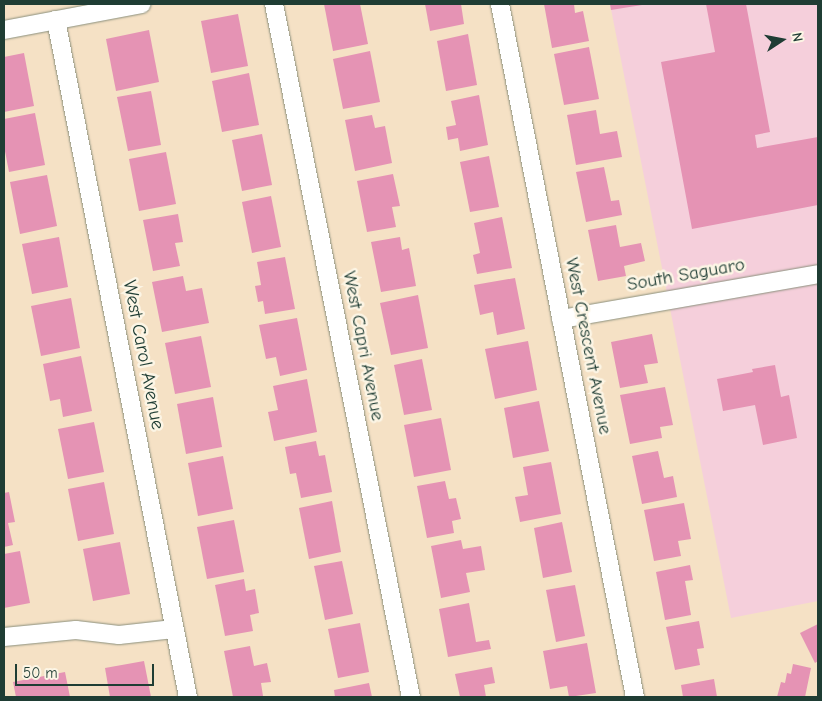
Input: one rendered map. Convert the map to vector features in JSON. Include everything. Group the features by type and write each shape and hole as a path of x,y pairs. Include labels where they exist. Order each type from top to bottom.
{"street":[{"path":"4,30 142,4"},
{"name":"West Capri Avenue","path":"274,4 411,697"},
{"name":"West Crescent Avenue","path":"500,4 635,697"},
{"name":"West Carol Avenue","path":"56,20 188,697"},
{"name":"South Saguaro","path":"561,319 818,274"},
{"path":"4,637 76,630 119,635 174,629"}],"shaded area":[{"path":"610,4 818,4 818,601 731,618"}],"building":[{"path":"324,4 360,4 368,44 333,51"},
{"path":"425,4 461,4 464,24 430,31"},
{"path":"544,4 574,4 575,13 583,11 589,41 552,48"},
{"path":"610,4 642,4 642,5 611,10"},
{"path":"706,4 746,4 770,132 755,135 757,148 818,137 818,205 692,229 661,62 715,52"},
{"path":"238,14 248,66 211,73 201,21"},
{"path":"149,30 159,82 116,91 106,39"},
{"path":"468,34 477,85 446,91 437,41"},
{"path":"589,47 599,99 564,105 554,54"},
{"path":"370,51 380,102 343,109 333,59"},
{"path":"24,53 34,106 4,112 4,57"},
{"path":"249,73 259,125 222,132 212,81"},
{"path":"151,91 161,145 128,151 117,97"},
{"path":"479,95 488,145 460,151 458,138 448,140 446,127 456,125 451,101"},
{"path":"596,110 600,134 617,131 622,157 576,165 567,115"},
{"path":"35,113 45,165 9,172 4,146 4,119"},
{"path":"372,115 375,128 385,126 392,163 355,171 345,120"},
{"path":"262,134 272,185 242,191 232,140"},
{"path":"166,152 176,204 139,211 129,159"},
{"path":"489,156 499,207 470,212 460,162"},
{"path":"604,167 611,201 619,200 622,215 586,222 576,172"},
{"path":"393,174 400,206 392,207 396,227 367,232 357,181"},
{"path":"47,175 57,226 20,234 10,182"},
{"path":"271,196 281,247 252,253 242,202"},
{"path":"178,214 183,242 175,243 180,266 153,271 143,220"},
{"path":"502,217 512,268 477,274 473,255 480,253 474,223"},
{"path":"616,225 620,247 641,243 645,261 624,266 626,276 598,281 588,230"},
{"path":"59,237 68,287 32,294 22,244"},
{"path":"400,237 402,250 409,248 416,286 381,292 371,242"},
{"path":"285,257 295,309 265,314 263,301 258,302 255,286 261,285 257,262"},
{"path":"183,276 186,291 202,288 209,323 162,332 152,282"},
{"path":"515,278 525,329 497,335 493,312 480,315 474,285"},
{"path":"418,295 428,348 391,355 380,303"},
{"path":"71,298 80,348 41,356 31,306"},
{"path":"297,318 307,370 280,376 276,357 266,359 259,325"},
{"path":"652,334 658,363 644,365 648,383 620,388 611,342"},
{"path":"201,336 211,387 175,394 165,343"},
{"path":"528,341 537,390 495,399 485,349"},
{"path":"81,356 92,411 63,417 60,399 50,401 43,364"},
{"path":"422,359 432,410 404,415 394,365"},
{"path":"775,365 781,397 789,395 797,438 763,445 755,405 723,411 717,379 753,372 752,369"},
{"path":"307,379 317,432 274,441 268,412 278,410 273,386"},
{"path":"665,387 673,425 660,427 662,438 630,444 620,395"},
{"path":"213,397 222,447 186,454 177,404"},
{"path":"539,401 549,451 513,458 504,408"},
{"path":"441,418 451,470 414,477 404,425"},
{"path":"94,422 104,472 68,479 58,429"},
{"path":"316,441 319,456 325,455 332,492 301,498 296,473 290,474 285,447"},
{"path":"658,451 664,478 673,476 677,497 642,504 632,456"},
{"path":"223,456 233,509 198,516 188,463"},
{"path":"551,462 561,514 520,522 515,497 528,495 523,467"},
{"path":"445,481 449,499 456,498 461,519 452,521 454,533 427,538 417,486"},
{"path":"104,482 114,534 78,541 68,489"},
{"path":"9,492 15,522 8,523 13,545 4,547 4,493"},
{"path":"332,501 341,552 309,559 299,508"},
{"path":"684,503 691,539 678,541 681,556 654,561 644,510"},
{"path":"234,520 244,572 207,579 197,527"},
{"path":"562,522 572,572 543,578 534,528"},
{"path":"461,540 463,549 481,546 485,570 466,573 470,592 441,598 431,546"},
{"path":"120,542 130,594 93,601 83,549"},
{"path":"20,551 30,603 4,608 4,554"},
{"path":"342,561 353,614 325,620 314,566"},
{"path":"690,565 693,580 685,581 691,615 665,620 656,572"},
{"path":"244,579 246,591 255,589 259,613 250,615 253,631 225,636 215,585"},
{"path":"575,585 585,636 556,642 546,590"},
{"path":"469,603 476,642 489,640 491,649 448,657 439,609"},
{"path":"699,621 704,648 697,649 700,665 675,670 666,627"},
{"path":"360,623 369,672 338,678 328,629"},
{"path":"818,624 818,661 815,663 800,633"},
{"path":"587,643 596,693 569,697 567,686 550,689 543,651"},
{"path":"250,646 254,666 267,663 271,682 261,683 263,696 233,697 224,651"},
{"path":"144,661 151,697 110,697 105,668"},
{"path":"793,664 811,668 805,697 777,697 781,682 785,683 787,673 791,674"},
{"path":"492,667 495,683 484,685 486,697 460,697 455,674"},
{"path":"65,672 70,697 16,697 13,682"},
{"path":"714,679 717,697 683,697 681,685"},
{"path":"369,683 372,697 335,697 334,690"}]}
